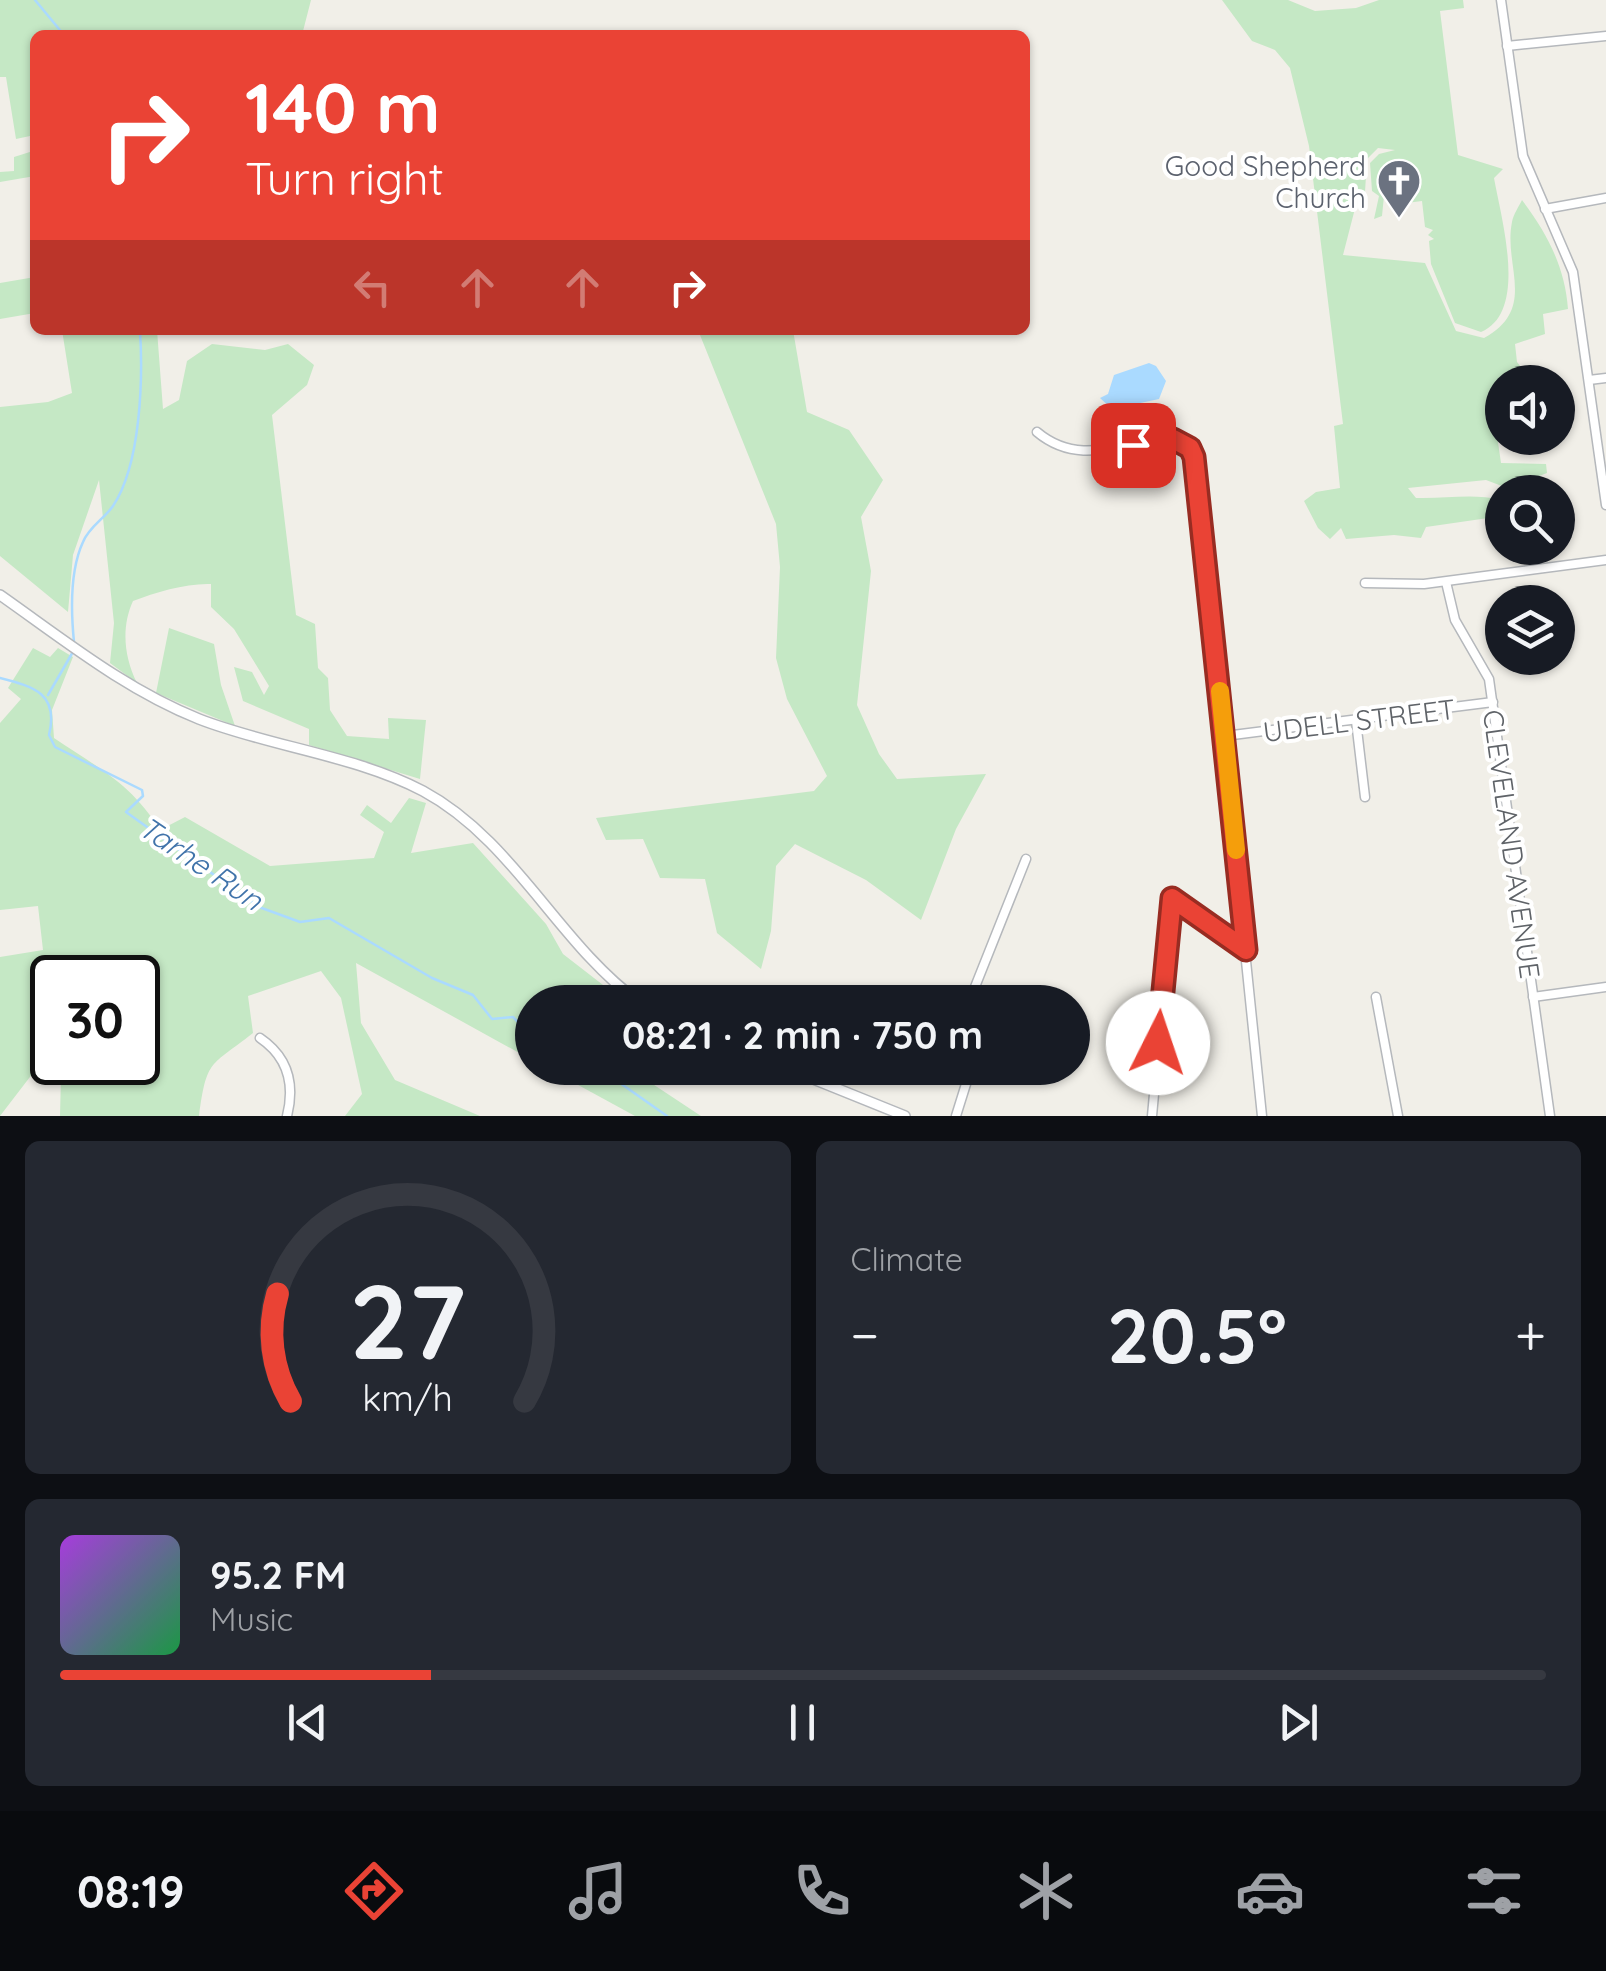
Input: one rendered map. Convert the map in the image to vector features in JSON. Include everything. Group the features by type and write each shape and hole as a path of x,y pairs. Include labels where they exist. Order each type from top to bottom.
{"street":[{"path":"1501,0 1522,156 1573,272 1606,505"},
{"path":"1507,46 1606,36"},
{"path":"1546,209 1606,198"},
{"path":"1589,380 1606,378"},
{"path":"1037,432 1067,452 1173,439 1190,448 1225,736 1262,1116"},
{"path":"1365,583 1446,582 1606,560"},
{"name":"CLEVELAND AVENUE","path":"1446,582 1451,610 1486,669 1493,702 1550,1116"},
{"path":"0,595 120,680 167,705 226,729 370,770 424,792 494,849 620,985"},
{"name":"UDELL STREET","path":"1225,736 1493,702"},
{"path":"1356,721 1365,796"},
{"path":"976,985 1026,860"},
{"path":"1152,1116 1172,898 1246,950"},
{"path":"1534,997 1606,987"},
{"path":"1376,996 1398,1116"},
{"path":"260,1038 275,1050 289,1076 292,1094 288,1116"},
{"path":"828,1085 905,1116"},
{"path":"956,1116 966,1085"}],"green space":[{"path":"0,0 311,0 303,30 30,30 30,136 16,139 6,77 0,77"},
{"path":"1222,0 1288,0 1315,11 1356,8 1379,0 1463,0 1464,8 1440,11 1458,155 1503,169 1494,178 1508,262 1504,305 1496,321 1481,332 1455,323 1431,264 1429,241 1434,239 1428,235 1433,230 1425,227 1422,201 1398,204 1384,196 1382,216 1374,219 1379,196 1372,191 1370,163 1379,154 1395,150 1378,148 1367,159 1365,192 1359,193 1343,255 1425,263 1456,331 1484,338 1500,326 1514,300 1510,238 1522,200 1539,225 1559,265 1568,309 1543,314 1545,334 1515,344 1519,365 1485,365 1485,455 1500,455 1501,463 1546,464 1547,473 1485,475 1485,480 1408,488 1416,498 1485,498 1485,518 1426,527 1421,538 1394,535 1346,539 1341,528 1330,539 1318,528 1304,501 1316,492 1340,488 1334,426 1343,424 1309,146 1290,68 1275,50 1252,41"},
{"path":"30,152 30,177 0,182 0,172 14,171 14,157"},
{"path":"30,278 30,314 0,319 0,283"},
{"path":"63,335 157,335 163,409 179,400 187,361 212,344 265,350 288,344 314,365 307,385 272,415 296,615 315,624 318,668 328,678 330,710 347,736 389,739 388,718 426,720 420,779 309,745 309,729 243,701 234,667 252,672 264,695 269,686 234,629 211,607 211,584 172,589 133,601 126,642 137,683 110,663 114,623 99,480 73,555 68,612 0,556 0,407 48,402 72,393"},
{"path":"700,335 794,335 807,412 849,430 883,480 861,517 871,571 857,705 879,754 897,779 986,774 956,829 921,920 866,880 795,844 776,866 771,931 761,969 717,933 705,879 660,878 643,839 606,840 596,818 814,791 827,776 787,699 776,658 780,567 776,524"},
{"path":"169,628 214,644 221,685 235,726 156,693"},
{"path":"33,648 50,657 58,648 73,657 52,710 54,738 125,788 160,830 185,817 270,866 374,858 384,832 360,815 367,805 391,823 409,798 426,803 411,853 473,843 546,924 563,954 603,985 515,985 515,1051 356,963 361,1023 395,1080 480,1116 345,1116 362,1094 341,998 321,971 248,996 253,1033 219,1059 208,1073 199,1116 60,1116 61,1085 160,1085 160,955 30,955 30,1077 0,1116 0,957 43,950 38,906 0,910 0,723 21,699 8,688"},
{"path":"578,1085 654,1085 701,1116 635,1116"}],"water":[{"path":"1149,363 1156,366 1166,381 1159,399 1112,409 1100,398 1108,394 1114,375"}],"waterway":[{"name":"Tarhe Run","path":"35,0 60,30"},
{"name":"Tarhe Run","path":"74,642 72,591 79,553 93,527 113,506 135,445 140,335"},
{"name":"Tarhe Run","path":"48,695 74,650"},
{"name":"Tarhe Run","path":"0,678 34,689 47,701 49,735 55,747 142,790 143,796 126,812 259,907 300,922 329,918 432,978 473,995 492,1019 515,1019"},
{"name":"Tarhe Run","path":"623,1085 667,1116"}],"slow traffic":[{"path":"1220,691 1236,850"}],"place":[{"name":"Good Shepherd Church","path":"1399,219"}],"route":[{"path":"1133,445 1173,439 1190,448 1194,457 1246,950 1172,898 1158,1043"}]}
